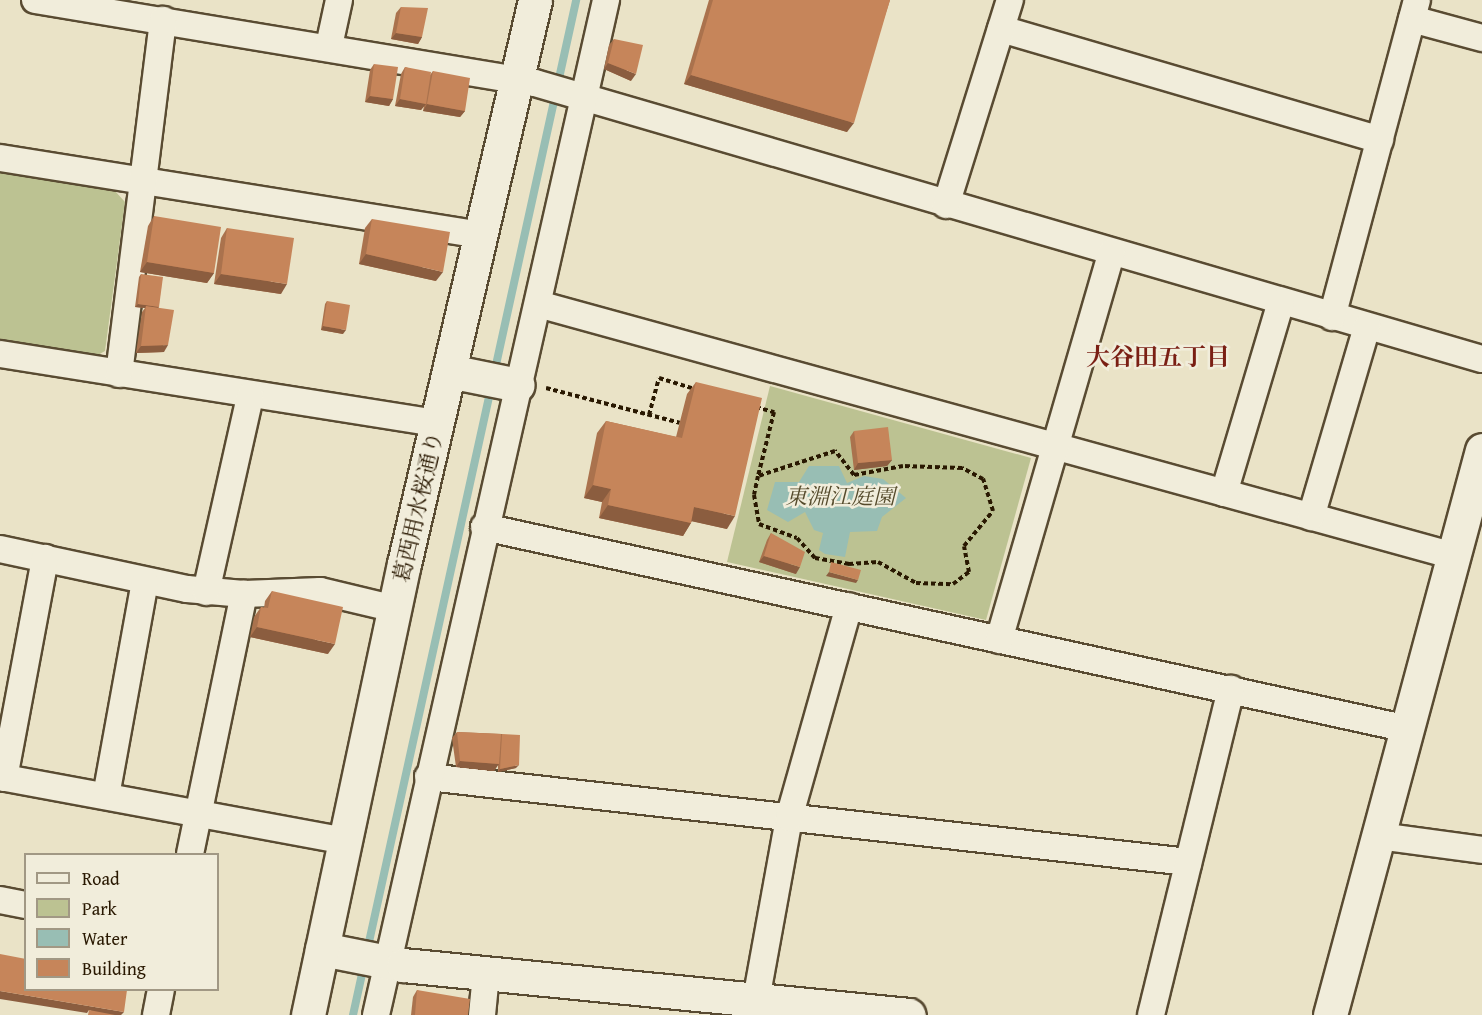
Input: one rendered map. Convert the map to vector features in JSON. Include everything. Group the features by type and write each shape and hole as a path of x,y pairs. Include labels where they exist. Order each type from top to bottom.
{"street":[{"path":"35,0 329,46 526,81 580,95 945,206 1482,359"},
{"path":"329,46 339,0"},
{"name":"葛西用水桜通り","path":"308,1015 437,423 461,373 480,235 526,81 535,0"},
{"path":"376,1015 373,960 428,777 484,527 529,386 538,304 580,95 606,0"},
{"path":"945,206 1010,0"},
{"path":"1332,317 1414,10 1482,38"},
{"path":"119,374 163,20"},
{"path":"1001,29 1380,140"},
{"path":"0,158 480,235"},
{"path":"999,640 1112,252"},
{"path":"1224,493 1281,302"},
{"path":"538,304 1454,556"},
{"path":"1311,517 1367,327"},
{"path":"0,354 250,396 437,423"},
{"path":"461,373 529,386"},
{"path":"206,592 250,396"},
{"path":"1330,1015 1482,450"},
{"path":"484,527 1408,729"},
{"path":"0,549 145,582 206,592 244,594 321,591 395,609"},
{"path":"45,558 2,777 345,841"},
{"path":"106,796 145,582"},
{"path":"190,853 244,594"},
{"path":"756,1000 789,818 849,606"},
{"path":"1151,1015 1231,689"},
{"path":"428,777 1188,862"},
{"path":"1379,836 1482,850"},
{"path":"0,900 24,905"},
{"path":"322,949 373,960 706,1005 756,1000 909,1015"},
{"path":"483,1015 486,974"},
{"path":"156,1015 161,991"}],"path":[{"path":"649,415 659,378 705,392"},
{"path":"529,386 680,423"},
{"path":"751,405 774,412 758,476 754,495 759,524 798,538 815,558 849,564 879,562 916,583 964,580 969,572 964,546 993,511 983,479 962,468 903,466 854,475 835,451 758,476"}],"green space":[{"path":"0,172 115,191 125,202 105,351 96,356 0,341"},
{"name":"東淵江庭園","path":"770,386 1031,458 986,620 727,562"}],"water":[{"path":"809,466 839,466 847,483 864,476 883,479 906,498 882,517 877,531 850,532 845,557 825,554 819,550 823,533 814,530 805,512 788,522 767,510 775,482 799,482"}],"building":[{"path":"713,0 890,0 854,123 691,75"},
{"path":"401,7 428,8 422,37 396,33"},
{"path":"614,39 643,45 636,74 608,63"},
{"path":"374,64 398,67 393,99 370,96"},
{"path":"405,67 431,72 426,104 400,99"},
{"path":"433,71 470,78 465,111 427,104"},
{"path":"154,216 221,227 214,273 147,262"},
{"path":"372,219 450,232 443,272 366,254"},
{"path":"227,228 294,238 287,284 221,274"},
{"path":"141,274 163,277 159,307 138,304"},
{"path":"327,301 350,305 346,330 323,326"},
{"path":"146,306 174,310 168,345 141,346"},
{"path":"696,382 762,398 735,516 694,507 691,523 608,505 611,489 593,485 606,421 682,438"},
{"path":"888,427 892,460 858,463 854,431"},
{"path":"771,533 805,552 800,567 764,556"},
{"path":"831,562 861,570 858,580 829,572"},
{"path":"272,591 343,607 335,644 257,627 261,607 268,608"},
{"path":"457,732 501,734 499,764 460,761"},
{"path":"502,734 520,735 519,765 500,769"},
{"path":"0,954 24,959 24,991 127,991 124,1012 0,991"},
{"path":"417,990 470,999 468,1015 415,1015"},
{"path":"89,1010 115,1015 88,1015"}],"waterway":[{"path":"494,374 576,0"},
{"path":"367,951 491,388"},
{"path":"353,1015 364,965"}],"district":[{"name":"大谷田五丁目","path":"1158,357"}]}
